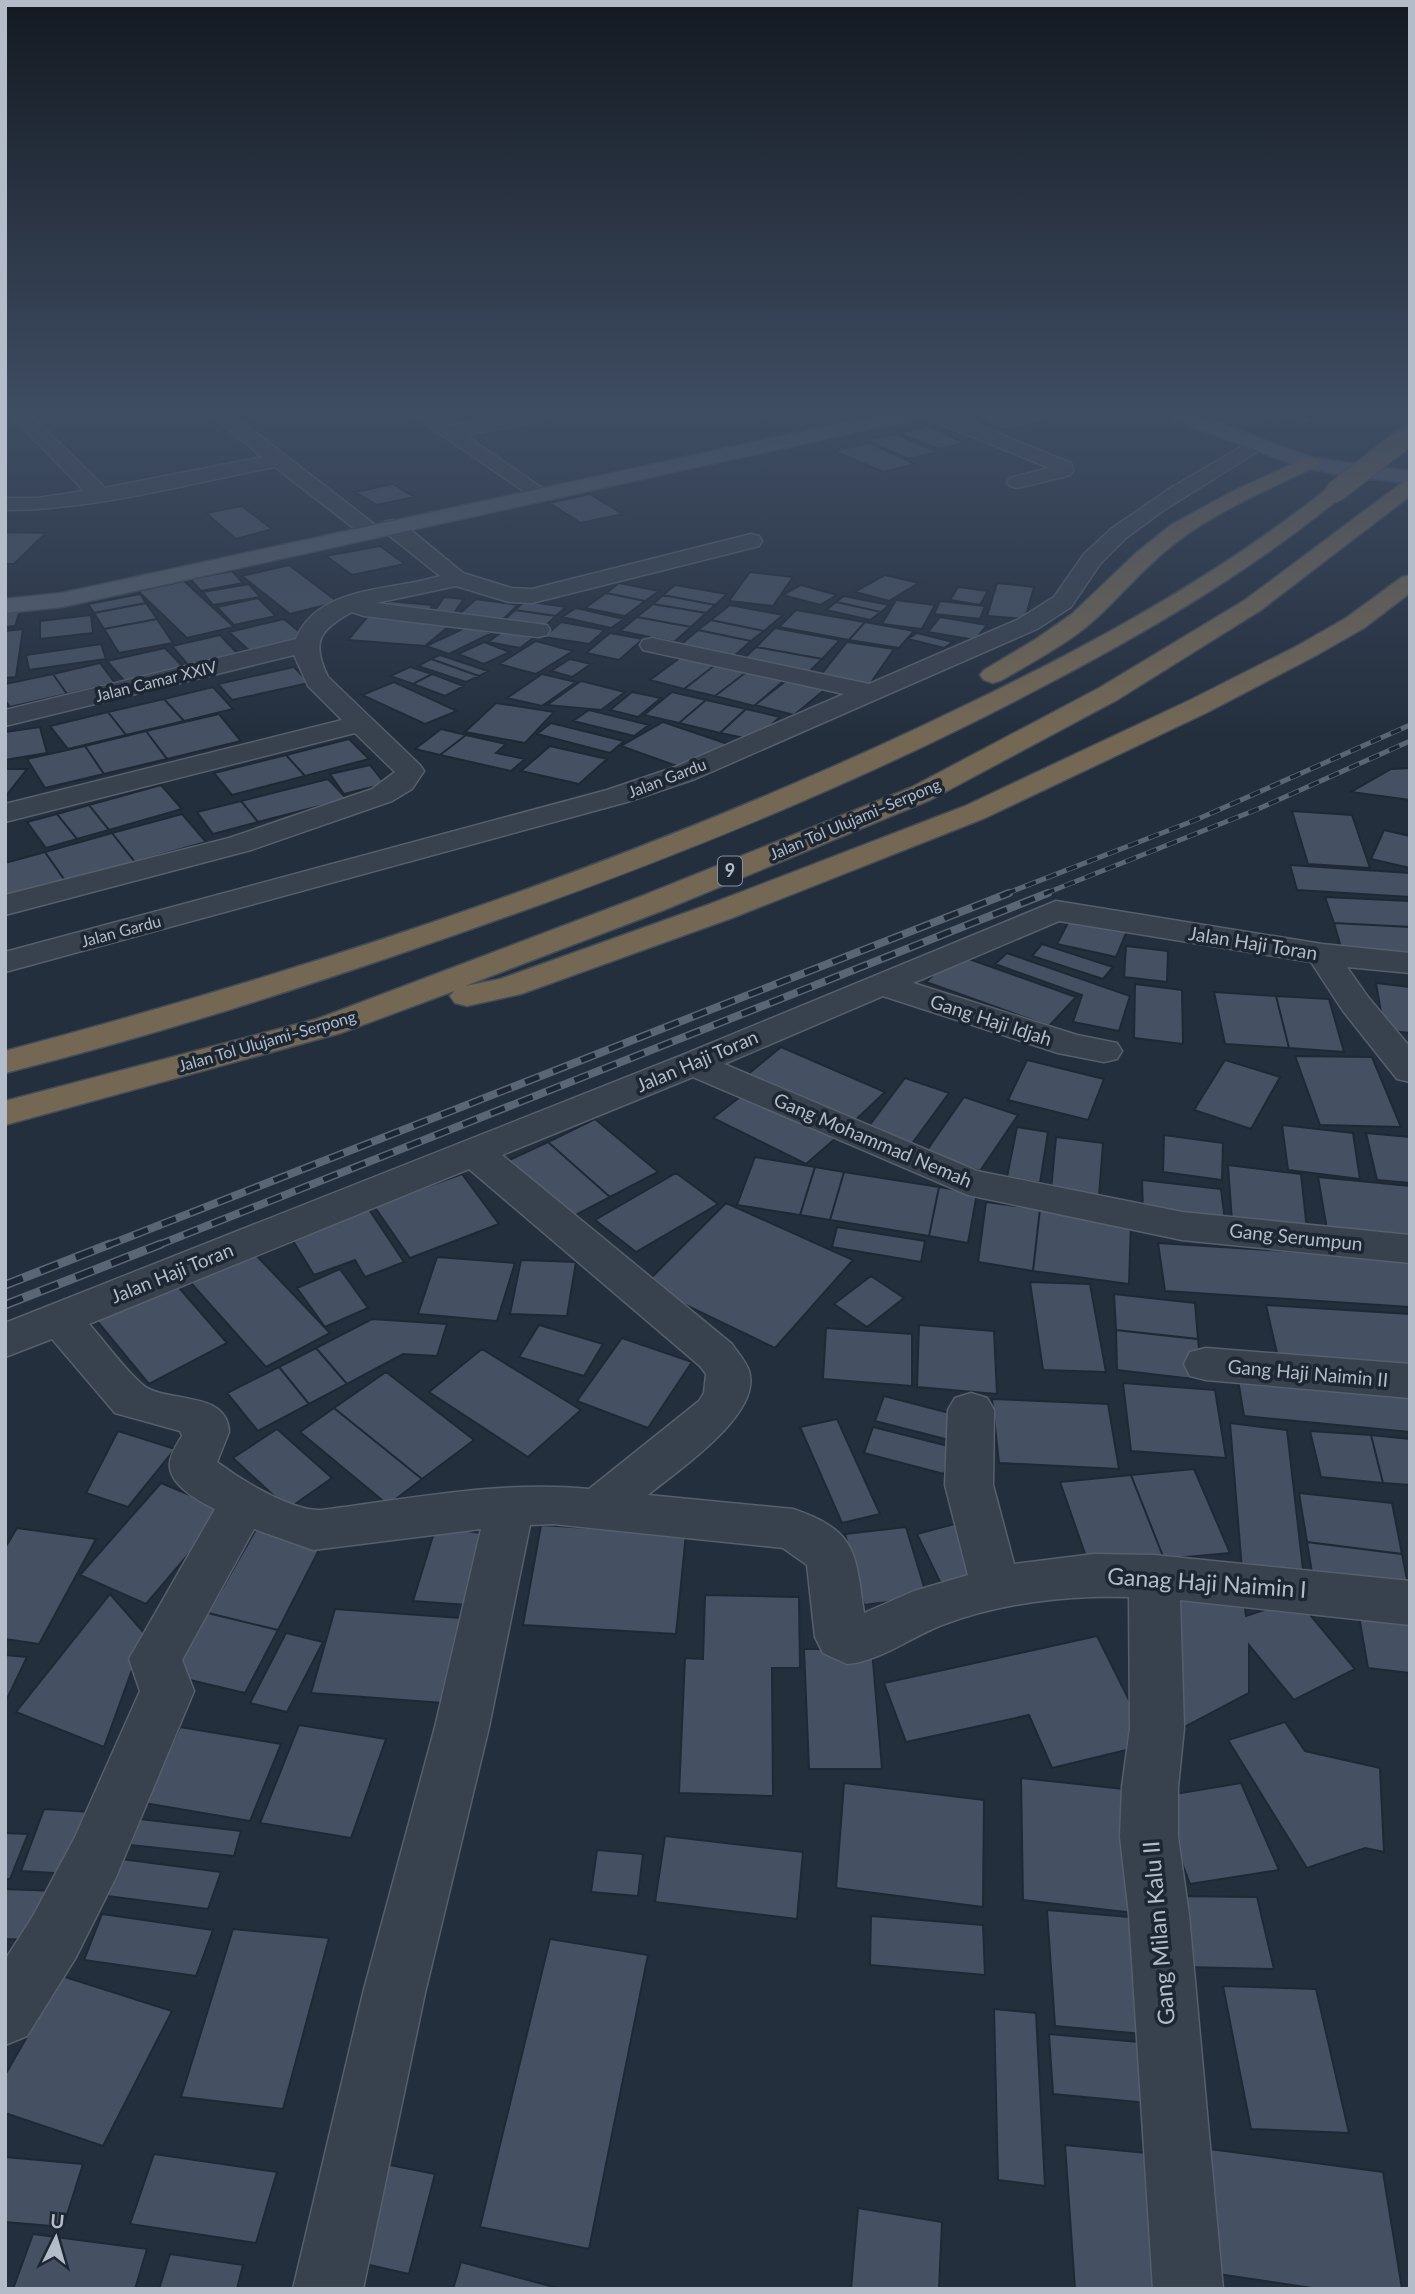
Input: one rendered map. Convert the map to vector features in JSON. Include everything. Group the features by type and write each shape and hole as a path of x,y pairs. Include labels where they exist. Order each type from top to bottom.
{"highway":[{"path":"883,757 948,700 1038,648 1091,610 1134,564 1192,522"},
{"name":"9","path":"5,1062 306,975 679,844 883,757 1098,647 1257,553 1297,522"},
{"name":"Jalan Tol Ulujami–Serpong","path":"5,1113 329,1026 653,903 920,794 1108,694 1253,606 1360,522"},
{"path":"329,1026 509,987 721,911 975,812 1199,706 1306,651 1355,624 1410,582"}],"main road":[{"path":"5,594 41,591 372,522"},
{"path":"5,606 62,600 416,522"}],"street":[{"name":"Jalan Gardu","path":"5,962 617,796 685,773 1028,624 1053,610 1070,594 1085,567 1102,548 1135,522"},
{"path":"393,527 452,574 454,579"},
{"path":"5,905 240,844 382,795 409,775 410,771 317,681 308,661 306,644 313,629 341,606 373,596 454,579 509,595 532,596 751,541"},
{"path":"341,606 538,630"},
{"name":"Jalan Camar XXIV","path":"5,718 306,644"},
{"path":"652,645 871,692"},
{"path":"5,813 362,723"},
{"name":"Jalan Haji Toran","path":"5,1341 693,1064 1056,911 1322,954 1410,962"},
{"path":"1322,954 1355,1004 1410,1071"},
{"name":"Gang Haji Idjah","path":"880,984 1071,1045 1104,1051"},
{"name":"Gang Mohammad Nemah","path":"693,1064 968,1182 1182,1226"},
{"path":"59,1319 131,1401 195,1417 206,1427 207,1436 195,1457 193,1468 197,1476 244,1503 305,1530 510,1506 598,1508 715,1413 726,1394 728,1372 716,1355 474,1152"},
{"name":"Gang Serumpun","path":"1182,1226 1410,1249"},
{"name":"Gang Haji Naimin II","path":"1206,1364 1410,1381"},
{"path":"971,1410 969,1485 996,1589"},
{"path":"5,2014 43,1957 103,1844 167,1691 155,1659 244,1503"},
{"path":"328,2289 394,1993 462,1727 510,1506"},
{"name":"Ganag Haji Naimin I","path":"598,1508 793,1529 831,1555 841,1637 847,1642 856,1641 932,1606 996,1589 1094,1575 1154,1576 1410,1603"},
{"name":"Gang Milan Kalu II","path":"1154,1576 1157,1728 1150,1787 1149,1837 1160,1929 1188,2289"}],"building":[{"path":"216,522 263,522 272,529 236,539"},
{"path":"5,532 46,533 14,564 5,564"},
{"path":"380,546 405,564 352,575 326,556"},
{"path":"289,565 338,602 290,614 242,576"},
{"path":"232,571 243,583 201,591 190,579"},
{"path":"750,572 793,577 773,606 729,601"},
{"path":"885,575 919,583 889,601 855,592"},
{"path":"184,581 234,627 187,638 138,591"},
{"path":"619,583 659,591 645,601 606,593"},
{"path":"997,583 1034,587 1025,619 987,616"},
{"path":"249,584 260,597 213,605 203,592"},
{"path":"675,585 727,594 715,605 663,595"},
{"path":"801,585 837,595 820,605 783,595"},
{"path":"958,587 988,591 980,605 950,600"},
{"path":"606,593 645,601 625,616 585,608"},
{"path":"140,594 146,603 94,613 88,604"},
{"path":"663,595 715,605 706,613 653,604"},
{"path":"844,596 889,605 881,612 836,602"},
{"path":"444,597 464,599 451,617 431,616"},
{"path":"258,598 276,616 234,625 217,607"},
{"path":"476,599 518,605 500,622 457,616"},
{"path":"896,600 935,605 922,629 882,624"},
{"path":"388,601 433,605 427,613 382,610"},
{"path":"525,601 566,607 556,616 515,610"},
{"path":"940,601 985,606 980,619 934,614"},
{"path":"836,602 881,612 870,620 826,610"},
{"path":"146,603 157,619 104,629 94,613"},
{"path":"653,604 706,613 691,627 637,617"},
{"path":"730,605 783,615 764,631 711,620"},
{"path":"576,608 624,619 611,628 562,617"},
{"path":"515,610 556,616 543,628 502,622"},
{"path":"796,610 865,622 849,640 779,627"},
{"path":"20,611 15,626 5,627 5,612"},
{"path":"91,615 93,633 40,639 40,621"},
{"path":"368,616 453,623 425,646 348,640"},
{"path":"637,617 691,627 674,642 620,631"},
{"path":"940,617 987,625 975,640 928,632"},
{"path":"157,619 173,643 119,653 104,629"},
{"path":"284,619 308,639 252,653 229,632"},
{"path":"711,620 764,631 751,641 698,630"},
{"path":"561,622 605,630 589,644 544,637"},
{"path":"865,622 914,631 899,648 849,640"},
{"path":"469,626 492,633 449,654 426,646"},
{"path":"775,628 840,640 822,659 756,647"},
{"path":"23,629 16,677 5,678 5,631"},
{"path":"506,629 537,635 520,648 488,642"},
{"path":"698,630 751,641 732,658 678,647"},
{"path":"610,633 643,639 619,660 586,653"},
{"path":"917,633 953,642 944,648 908,639"},
{"path":"220,635 239,655 189,666 172,646"},
{"path":"536,641 573,651 536,674 499,664"},
{"path":"484,642 510,652 484,664 458,654"},
{"path":"847,642 894,649 870,684 820,676"},
{"path":"101,644 106,659 29,670 26,655"},
{"path":"756,647 822,659 808,673 742,660"},
{"path":"165,648 186,670 127,684 107,661"},
{"path":"685,654 719,662 684,689 650,680"},
{"path":"440,655 488,671 479,676 431,659"},
{"path":"431,659 479,676 466,682 418,666"},
{"path":"570,659 591,664 572,677 551,671"},
{"path":"719,662 749,670 715,696 684,689"},
{"path":"100,663 115,683 67,694 53,674"},
{"path":"294,667 309,683 232,700 218,684"},
{"path":"410,667 432,674 413,684 390,676"},
{"path":"749,670 787,678 754,706 715,696"},
{"path":"53,674 67,694 10,707 5,700 5,684"},
{"path":"432,674 464,686 445,696 413,684"},
{"path":"542,674 576,682 542,706 507,698"},
{"path":"791,677 828,687 794,715 755,705"},
{"path":"581,681 625,692 601,710 547,705"},
{"path":"394,682 457,711 425,724 362,695"},
{"path":"213,687 233,709 184,721 164,699"},
{"path":"632,692 661,698 638,717 610,710"},
{"path":"672,692 706,700 679,723 644,715"},
{"path":"164,699 184,721 126,735 108,712"},
{"path":"706,700 746,709 720,733 679,723"},
{"path":"496,703 554,712 525,743 465,732"},
{"path":"746,709 780,717 754,740 720,733"},
{"path":"589,710 649,725 634,736 573,721"},
{"path":"108,712 126,735 68,749 50,726"},
{"path":"219,714 241,741 167,759 146,731"},
{"path":"663,722 728,744 688,770 621,746"},
{"path":"551,723 624,741 610,753 537,734"},
{"path":"40,727 47,753 5,760 5,732"},
{"path":"441,729 466,735 440,755 415,749"},
{"path":"146,731 167,759 104,774 85,746"},
{"path":"466,735 506,744 496,753 525,759 511,771 440,755"},
{"path":"349,739 369,759 305,776 286,755"},
{"path":"85,746 104,774 45,788 27,759"},
{"path":"550,746 607,759 579,784 521,771"},
{"path":"286,755 305,776 232,795 214,773"},
{"path":"370,765 385,784 344,794 330,774"},
{"path":"1410,768 1410,800 1351,792 1391,769"},
{"path":"5,769 27,769 5,797"},
{"path":"328,779 347,799 258,822 241,801"},
{"path":"161,785 182,809 109,830 89,805"},
{"path":"241,801 258,822 213,834 197,812"},
{"path":"89,805 109,830 77,839 57,814"},
{"path":"1292,811 1352,815 1370,868 1308,864"},
{"path":"57,814 77,839 46,848 27,822"},
{"path":"182,814 206,842 135,862 112,833"},
{"path":"1384,830 1410,836 1410,868 1371,859"},
{"path":"112,833 135,862 66,882 45,852"},
{"path":"45,852 66,882 5,899 5,863"},
{"path":"1290,865 1410,873 1410,897 1297,890"},
{"path":"1325,897 1410,901 1410,927 1334,923"},
{"path":"1070,919 1127,931 1116,957 1057,944"},
{"path":"1334,923 1410,927 1410,955 1342,951"},
{"path":"1042,944 1113,967 1103,979 1032,956"},
{"path":"1126,946 1168,951 1167,982 1124,977"},
{"path":"1007,953 1130,996 1119,1031 1073,1022 1082,995 995,964"},
{"path":"955,954 1076,997 1049,1026 926,982"},
{"path":"1376,983 1410,987 1410,1033 1384,1030"},
{"path":"1135,984 1182,990 1183,1044 1134,1038"},
{"path":"1214,992 1276,996 1289,1048 1225,1044"},
{"path":"1276,996 1329,999 1344,1052 1289,1048"},
{"path":"781,1047 885,1092 847,1128 741,1080"},
{"path":"1295,1056 1372,1057 1401,1127 1320,1125"},
{"path":"1027,1060 1104,1079 1088,1120 1008,1100"},
{"path":"1225,1060 1280,1077 1251,1129 1194,1110"},
{"path":"905,1078 949,1093 908,1149 863,1134"},
{"path":"745,1093 837,1137 806,1164 713,1118"},
{"path":"964,1097 1018,1115 980,1171 925,1153"},
{"path":"595,1119 658,1172 610,1197 548,1142"},
{"path":"1282,1125 1353,1133 1360,1179 1288,1170"},
{"path":"1017,1127 1048,1132 1040,1183 1007,1177"},
{"path":"1366,1133 1410,1137 1410,1183 1377,1180"},
{"path":"1164,1135 1223,1143 1222,1180 1163,1172"},
{"path":"1056,1137 1103,1143 1099,1197 1051,1190"},
{"path":"548,1142 610,1197 568,1219 505,1162"},
{"path":"755,1157 815,1167 800,1215 737,1205"},
{"path":"1228,1165 1301,1174 1307,1230 1232,1221"},
{"path":"815,1167 844,1172 830,1220 800,1215"},
{"path":"844,1172 939,1187 929,1236 830,1220"},
{"path":"676,1173 718,1204 636,1252 595,1220"},
{"path":"462,1174 499,1224 410,1258 374,1206"},
{"path":"1318,1177 1410,1186 1410,1243 1328,1235"},
{"path":"1142,1180 1221,1189 1225,1221 1143,1212"},
{"path":"939,1187 977,1193 968,1243 929,1236"},
{"path":"986,1202 1040,1209 1033,1271 978,1262"},
{"path":"726,1203 853,1260 775,1348 644,1285"},
{"path":"368,1208 404,1262 365,1277 355,1260 314,1275 290,1236"},
{"path":"1040,1209 1131,1222 1129,1284 1033,1271"},
{"path":"837,1227 925,1241 921,1262 832,1247"},
{"path":"1158,1243 1410,1259 1410,1307 1165,1291"},
{"path":"253,1252 330,1333 266,1367 191,1283"},
{"path":"437,1257 515,1263 497,1321 418,1314"},
{"path":"521,1260 576,1262 567,1316 510,1314"},
{"path":"340,1269 368,1308 325,1327 297,1288"},
{"path":"871,1276 904,1298 867,1327 834,1304"},
{"path":"174,1282 227,1343 149,1384 97,1321"},
{"path":"1030,1282 1090,1284 1106,1372 1043,1370"},
{"path":"1114,1294 1195,1303 1198,1339 1116,1330"},
{"path":"1266,1305 1410,1314 1410,1371 1279,1362"},
{"path":"372,1319 447,1324 437,1356 403,1354 347,1384 316,1348"},
{"path":"539,1325 603,1344 584,1376 519,1357"},
{"path":"919,1325 994,1331 997,1394 917,1387"},
{"path":"826,1328 912,1334 912,1386 823,1379"},
{"path":"1116,1330 1198,1339 1202,1380 1117,1370"},
{"path":"622,1338 692,1362 648,1428 577,1401"},
{"path":"316,1348 347,1384 309,1404 279,1367"},
{"path":"482,1349 581,1410 528,1457 429,1392"},
{"path":"279,1367 309,1404 258,1431 227,1393"},
{"path":"1236,1368 1410,1383 1410,1432 1244,1416"},
{"path":"386,1372 474,1440 422,1479 334,1408"},
{"path":"1123,1383 1215,1390 1226,1458 1131,1451"},
{"path":"884,1396 961,1416 953,1441 875,1421"},
{"path":"992,1399 1108,1404 1119,1469 999,1463"},
{"path":"334,1408 422,1479 388,1505 300,1432"},
{"path":"837,1419 880,1514 842,1523 800,1427"},
{"path":"1230,1423 1287,1430 1304,1578 1242,1570"},
{"path":"873,1427 952,1447 944,1474 864,1453"},
{"path":"277,1429 332,1478 288,1509 233,1458"},
{"path":"118,1431 175,1449 128,1507 86,1493"},
{"path":"1310,1431 1371,1435 1383,1483 1321,1477"},
{"path":"1371,1435 1410,1439 1410,1485 1383,1483"},
{"path":"1194,1469 1230,1553 1164,1559 1131,1475"},
{"path":"1131,1475 1164,1559 1090,1568 1060,1482"},
{"path":"161,1483 226,1510 146,1604 80,1575"},
{"path":"1299,1493 1392,1503 1402,1554 1307,1542"},
{"path":"958,1523 987,1578 944,1590 917,1534"},
{"path":"541,1525 686,1534 676,1634 523,1625"},
{"path":"258,1526 324,1540 278,1630 208,1613"},
{"path":"436,1526 487,1534 468,1605 413,1601"},
{"path":"906,1527 927,1597 864,1605 845,1534"},
{"path":"17,1528 96,1539 39,1644 5,1639 5,1548"},
{"path":"1307,1542 1402,1554 1409,1590 1313,1579"},
{"path":"1167,1586 1243,1594 1246,1616 1297,1599 1355,1669 1294,1700 1249,1645 1249,1693 1177,1731"},
{"path":"110,1594 145,1634 104,1747 16,1712"},
{"path":"705,1595 799,1597 800,1668 772,1668 773,1796 679,1793 685,1658 703,1659"},
{"path":"1357,1605 1410,1611 1410,1673 1368,1668"},
{"path":"335,1609 475,1619 456,1704 311,1693"},
{"path":"208,1613 278,1630 245,1693 173,1676"},
{"path":"286,1633 323,1642 287,1712 250,1703"},
{"path":"1097,1636 1151,1744 1052,1768 1029,1715 906,1742 884,1683"},
{"path":"804,1649 872,1649 882,1769 809,1769"},
{"path":"5,1655 27,1657 5,1703"},
{"path":"1285,1722 1305,1751 1380,1768 1384,1852 1365,1848 1307,1868 1228,1740"},
{"path":"299,1725 386,1739 351,1838 260,1823"},
{"path":"180,1727 281,1744 250,1821 144,1803"},
{"path":"1021,1778 1124,1789 1134,1913 1023,1900"},
{"path":"844,1783 984,1800 983,1907 836,1888"},
{"path":"1241,1783 1279,1870 1190,1884 1157,1797"},
{"path":"44,1809 92,1812 69,1874 21,1871"},
{"path":"140,1819 241,1831 234,1856 130,1845"},
{"path":"5,1833 28,1834 10,1879 5,1879"},
{"path":"665,1836 803,1852 797,1919 655,1902"},
{"path":"597,1850 643,1854 638,1896 591,1892"},
{"path":"121,1859 221,1872 208,1909 107,1896"},
{"path":"5,1889 55,1891 39,1940 5,1939"},
{"path":"1172,1896 1257,1897 1274,1969 1186,1967"},
{"path":"1047,1910 1141,1918 1154,2035 1055,2026"},
{"path":"102,1914 213,1930 196,1976 84,1960"},
{"path":"871,1916 983,1925 985,1975 870,1965"},
{"path":"233,1929 329,1938 283,2109 181,2097"},
{"path":"550,1939 648,1955 589,2249 480,2227"},
{"path":"62,1976 172,2011 103,2146 5,2113 5,2075"},
{"path":"1223,1986 1316,1989 1349,2133 1251,2129"},
{"path":"994,2009 1036,2013 1045,2186 998,2180"},
{"path":"1049,2034 1162,2044 1169,2105 1053,2094"},
{"path":"1065,2145 1167,2155 1181,2289 1075,2289"},
{"path":"1187,2146 1383,2172 1402,2289 1319,2289 1198,2271"},
{"path":"154,2154 277,2172 256,2243 130,2224"},
{"path":"5,2157 83,2164 63,2227 5,2222"},
{"path":"380,2163 435,2174 409,2274 352,2261"},
{"path":"858,2208 942,2222 939,2289 851,2289"},
{"path":"33,2234 147,2249 135,2289 13,2289"},
{"path":"170,2254 243,2265 237,2289 159,2289"},
{"path":"461,2262 561,2289 453,2289"}],"railway":[{"path":"1005,894 1198,819 1410,725"},
{"path":"1044,894 1258,809 1410,741"},
{"path":"106,1246 1009,893"},
{"path":"156,1246 1048,893"},
{"path":"5,1285 110,1244"},
{"path":"5,1305 161,1244"}]}
